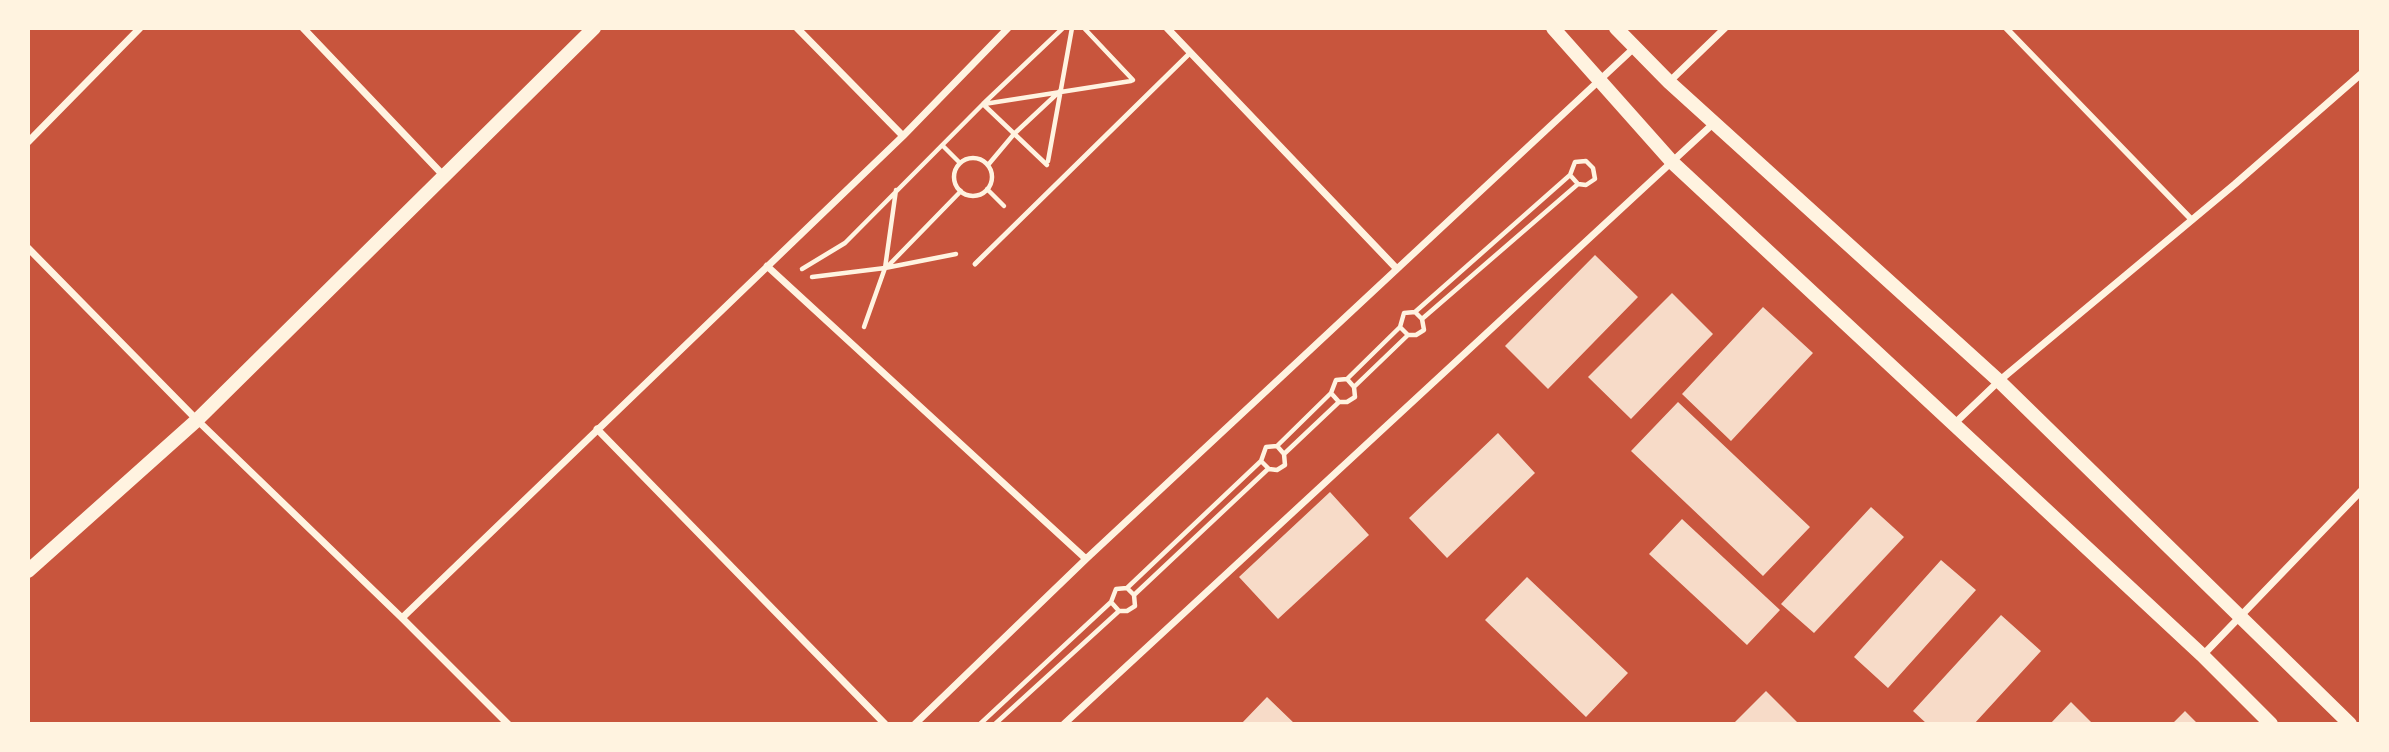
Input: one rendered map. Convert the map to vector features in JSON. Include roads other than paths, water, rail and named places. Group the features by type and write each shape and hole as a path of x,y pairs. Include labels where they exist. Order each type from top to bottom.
{"main road":[{"path":"28,571 197,421 594,28"},
{"path":"1553,28 1673,163 2202,655 2271,724"},
{"path":"1616,28 1669,82 1998,381 2350,724"}],"street":[{"path":"28,142 140,28"},
{"path":"303,28 443,175"},
{"path":"797,28 903,136"},
{"path":"402,618 903,136 1008,28"},
{"path":"1167,28 1397,269"},
{"path":"1669,82 1725,28"},
{"path":"2006,28 2192,220"},
{"path":"915,724 1086,559 1634,48"},
{"path":"1954,424 1998,381 2192,220 2361,74"},
{"path":"1064,724 1673,163 1714,122"},
{"path":"28,248 197,421 508,724"},
{"path":"768,266 1086,559"},
{"path":"597,429 885,724"},
{"path":"2202,655 2361,491"}],"lane":[{"path":"975,264 1190,52"}]}
